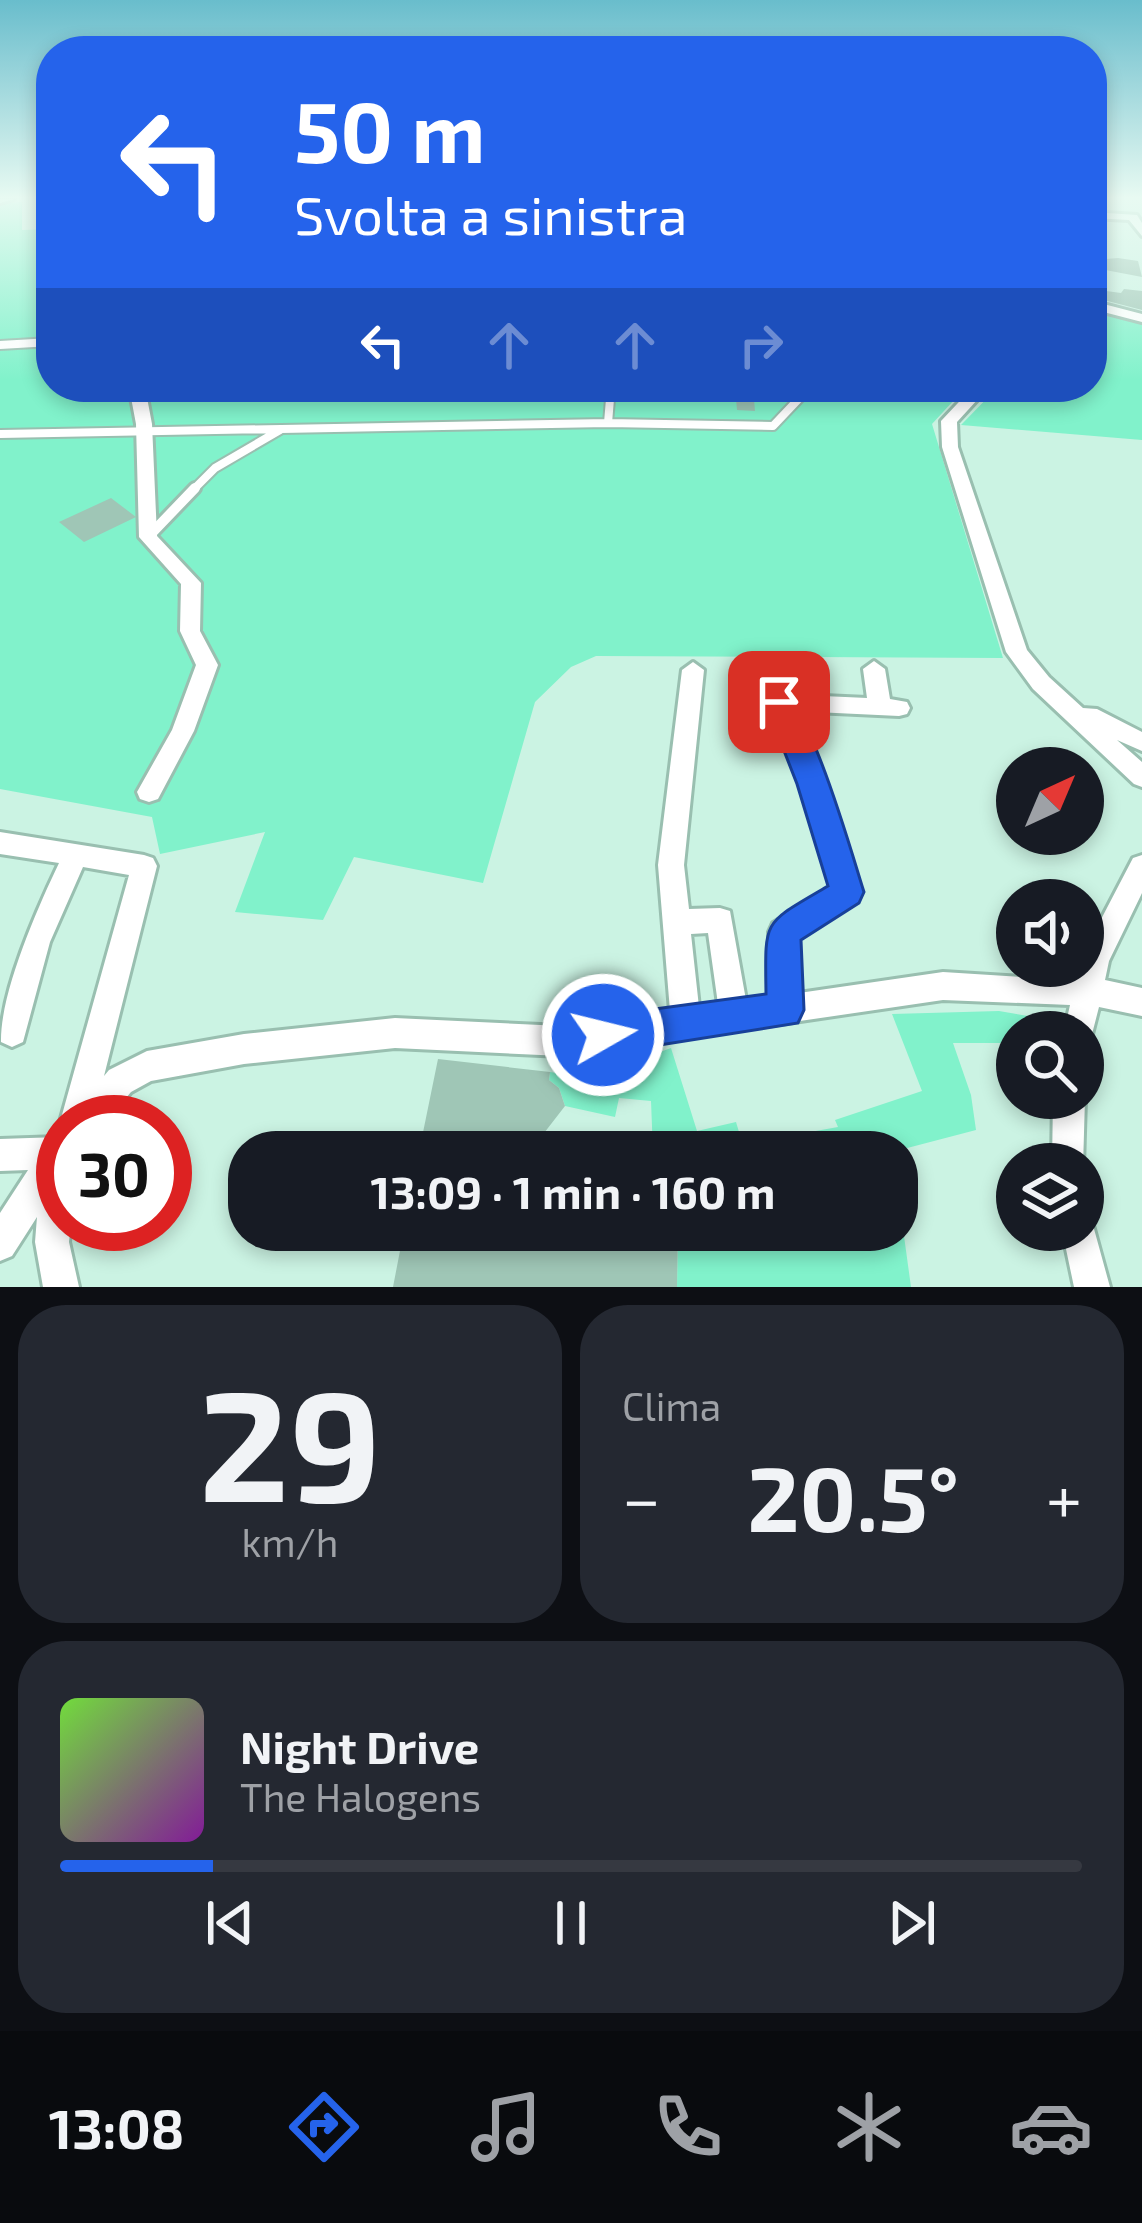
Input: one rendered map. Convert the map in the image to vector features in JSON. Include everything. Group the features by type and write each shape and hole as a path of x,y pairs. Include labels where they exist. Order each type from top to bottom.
{"street":[{"path":"1107,309 1142,318"},
{"path":"140,402 148,537 191,583 190,631 207,665 183,731 149,792"},
{"path":"967,402 949,422 950,447 1017,652 1040,683 1142,759"},
{"path":"785,1010 783,932 847,892 779,702 889,708 874,669"},
{"path":"686,1023 671,866 693,670"},
{"path":"1101,727 1142,739"},
{"path":"1101,727 1142,777"},
{"path":"3,848 144,866 82,1095"},
{"path":"12,1032 36,942 76,854"},
{"path":"1082,1011 1095,959 1142,866"},
{"path":"676,922 720,920 734,1017"},
{"path":"108,1095 120,1081 147,1066 394,1033 562,1041 943,986 1052,993 1085,990 1142,1001"},
{"path":"0,1155 36,1145"},
{"path":"0,1244 36,1189"},
{"path":"54,1251 61,1287"},
{"path":"1083,1251 1091,1287"}],"lane":[{"path":"0,345 36,343"},
{"path":"608,423 610,402"},
{"path":"0,434 608,423 773,425 795,402"},
{"path":"148,537 215,468 284,428"}],"green space":[{"path":"0,259 36,259 36,402 952,402 932,424 1003,658 596,656 571,667 535,702 483,883 354,857 323,920 235,912 265,832 160,854 152,817 0,789"},
{"path":"1107,315 1142,323 1142,440 961,425 983,402 1107,402"},
{"path":"996,1011 996,1043 953,1043 971,1095 976,1130 918,1145 918,1131 816,1131 838,1127 835,1120 922,1091 892,1014"},
{"path":"671,1048 697,1131 652,1131 651,1101 619,1098 615,1117 565,1106 559,1088 549,1080 550,1072 582,1074 626,1065"},
{"path":"736,1122 739,1131 697,1131"},
{"path":"678,1251 906,1251 911,1287 677,1287"}],"building":[{"path":"1107,259 1138,261 1142,277 1107,270"},
{"path":"1124,289 1142,291 1142,310 1107,301 1107,291 1121,293"},
{"path":"736,402 754,402 755,411 737,410"},
{"path":"111,498 136,517 84,542 59,522"},
{"path":"438,1059 550,1072 549,1080 559,1088 565,1106 546,1131 423,1131"},
{"path":"400,1251 678,1251 677,1287 393,1287"}],"route":[{"path":"603,1035 785,1010 783,932 847,892 779,702"}]}
